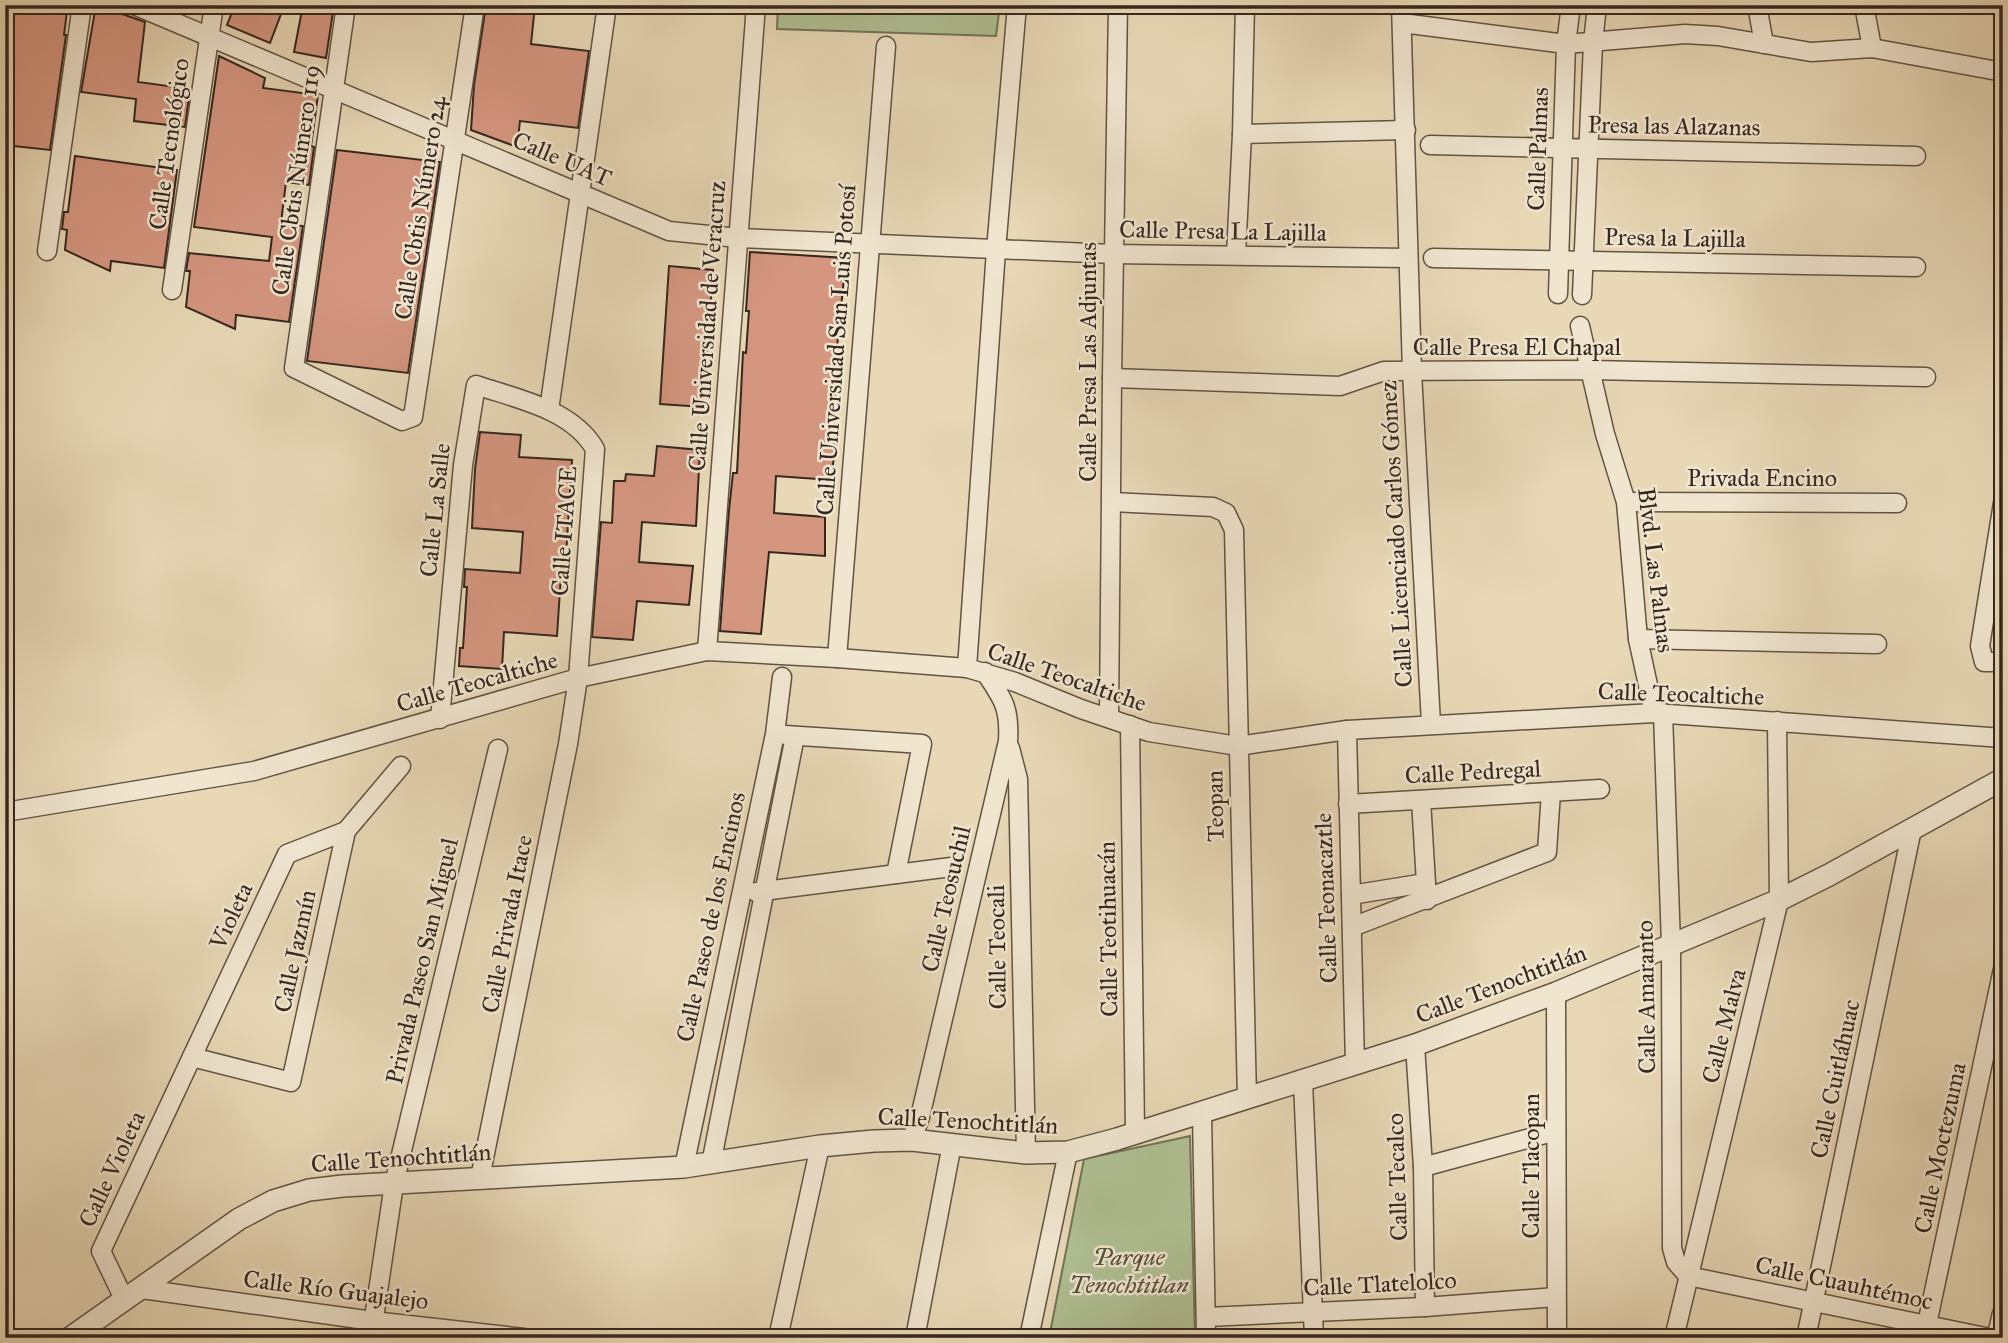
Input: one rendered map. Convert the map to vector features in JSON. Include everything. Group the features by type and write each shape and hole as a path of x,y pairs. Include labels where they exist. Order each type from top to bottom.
{"street":[{"path":"47,251 82,5"},
{"name":"Calle UAT","path":"134,5 669,231 738,238 996,250"},
{"name":"Calle Tecnológico","path":"172,290 214,5"},
{"name":"Calle Cbtis Número 119","path":"346,5 294,368 402,421 413,417"},
{"name":"Calle Cbtis Número 24","path":"413,417 475,5"},
{"path":"549,410 607,5"},
{"name":"Calle Universidad de Veracruz","path":"707,651 756,5"},
{"path":"976,670 996,250 1017,5"},
{"name":"Calle Presa Las Adjuntas","path":"1110,718 1113,254 1118,5"},
{"path":"1236,255 1245,5"},
{"name":"Calle Palmas","path":"1558,294 1566,44 1571,5"},
{"name":"Calle Palmas","path":"1583,295 1593,43 1597,5"},
{"path":"1757,5 1763,44"},
{"path":"1864,5 1872,48"},
{"path":"1401,14 1566,44 1685,34 1718,36 1811,52 1872,48 2003,72"},
{"name":"Calle Licenciado Carlos Gómez","path":"1401,14 1412,372 1431,724"},
{"name":"Calle Universidad San Luis Potosí","path":"837,658 886,46"},
{"path":"1242,134 1406,130"},
{"name":"Presa las Alazanas","path":"1430,145 1916,156"},
{"name":"Calle Presa La Lajilla","path":"996,250 1408,258"},
{"name":"Presa la Lajilla","path":"1433,258 1916,267"},
{"path":"1580,326 1591,370"},
{"name":"Calle Presa El Chapal","path":"1112,379 1340,386 1384,371 1591,370 1926,377"},
{"name":"Blvd. Las Palmas","path":"1591,370 1605,434 1626,502 1638,639 1659,713"},
{"name":"Calle La Salle","path":"439,719 463,464 476,385 549,410"},
{"name":"Calle ITACE","path":"549,410 586,435 594,449 578,678"},
{"name":"Teopan","path":"1112,502 1213,507 1226,513 1234,530 1247,1099"},
{"name":"Privada Encino","path":"1626,502 1897,503"},
{"path":"2003,503 1980,646 1984,662 2003,662"},
{"path":"1638,639 1877,644"},
{"name":"Calle Teocaltiche","path":"5,812 254,771 578,678 707,651 837,658 976,670 1149,732 1238,746 1347,730 1659,713 2003,738"},
{"name":"Calle Teosuchil","path":"912,1140 920,1117 1008,741 1009,716 1000,694 976,670"},
{"name":"Calle Paseo de los Encinos","path":"684,1167 775,734 782,677"},
{"name":"Calle Privada Itace","path":"480,1178 566,758 578,678"},
{"name":"Calle Amaranto","path":"1659,713 1671,945 1672,1248 1676,1262 1689,1276"},
{"name":"Calle Malva","path":"1674,1338 1779,900 1777,721"},
{"name":"Calle Teotihuacán","path":"1130,725 1135,1133"},
{"name":"Calle Teonacaztle","path":"1347,730 1356,1065"},
{"path":"775,734 922,744 897,874"},
{"name":"Calle Paseo de los Encinos","path":"711,1164 795,736"},
{"name":"Calle Teocali","path":"1008,741 1017,779 1026,1153"},
{"name":"Privada Paseo San Miguel","path":"372,1330 394,1184 498,749"},
{"path":"346,831 401,766"},
{"name":"Calle Tenochtitlán","path":"70,1338 239,1219 272,1201 309,1190 684,1167 821,1146 912,1140 1026,1153 1068,1152 1135,1133 1356,1065 1556,993 1779,900 2003,779"},
{"name":"Calle Pedregal","path":"1349,804 1600,789"},
{"path":"1352,927 1426,892 1547,852 1551,792"},
{"path":"1421,800 1426,892"},
{"name":"Calle Cuitláhuac","path":"1805,1338 1912,830"},
{"name":"Violeta","path":"192,1057 287,854 346,831"},
{"name":"Calle Jazmín","path":"192,1057 291,1082 346,831"},
{"path":"741,895 951,867"},
{"path":"1351,895 1426,892"},
{"name":"Calle Moctezuma","path":"1926,1332 2003,969"},
{"name":"Calle Tlacopan","path":"1556,993 1557,1338"},
{"name":"Calle Tecalco","path":"1415,1045 1423,1167 1425,1307"},
{"name":"Calle Violeta","path":"134,1295 101,1251 192,1057"},
{"path":"1303,1082 1314,1338"},
{"path":"697,1105 722,1110"},
{"path":"1202,1113 1206,1338"},
{"path":"1423,1167 1556,1131"},
{"path":"915,1338 952,1144"},
{"path":"778,1338 821,1146"},
{"path":"1029,1338 1068,1152"},
{"name":"Calle Cuauhtémoc","path":"1689,1276 1813,1302 1926,1332 1990,1338"},
{"name":"Calle Río Guajalejo","path":"134,1295 372,1330 524,1338"},
{"name":"Calle Tlatelolco","path":"1207,1317 1425,1307 1556,1297"},
{"path":"1998,1338 2003,1315"}],"green space":[{"path":"778,5 1000,5 996,36 777,29"},
{"name":"Parque Tenochtitlan","path":"1190,1136 1195,1338 1049,1338 1084,1159"}],"building":[{"path":"5,5 30,5 67,11 50,150 5,145"},
{"path":"96,5 145,22 138,82 190,89 185,127 134,121 136,99 81,92"},
{"path":"235,5 244,5 263,13 266,8 281,14 270,43 227,25"},
{"path":"303,5 334,5 326,58 294,52"},
{"path":"486,5 535,5 531,44 589,51 578,128 520,121 517,147 471,130 474,85"},
{"path":"219,56 265,78 263,88 318,95 309,185 286,182 281,223 303,226 289,322 236,315 235,329 186,307 189,253 269,261 272,237 194,227"},
{"path":"337,150 440,162 408,373 307,361"},
{"path":"75,156 177,170 164,268 111,261 110,271 65,250 67,230 62,229 64,212 68,212"},
{"path":"750,252 846,258 834,378 832,440 836,440 831,480 776,476 774,513 825,517 825,556 769,552 761,634 720,631 729,510 733,473 737,473 743,352 746,353 749,311 746,311"},
{"path":"669,266 713,270 703,407 660,404"},
{"path":"480,432 521,435 519,457 572,460 566,556 563,576 561,575 557,636 504,632 502,669 459,666 460,648 463,648 467,587 464,587 465,569 520,573 523,532 472,528"},
{"path":"657,446 700,450 696,526 642,522 639,562 693,566 689,605 637,601 633,640 592,637 601,522 612,523 614,481 625,481 626,474 654,476"}]}
